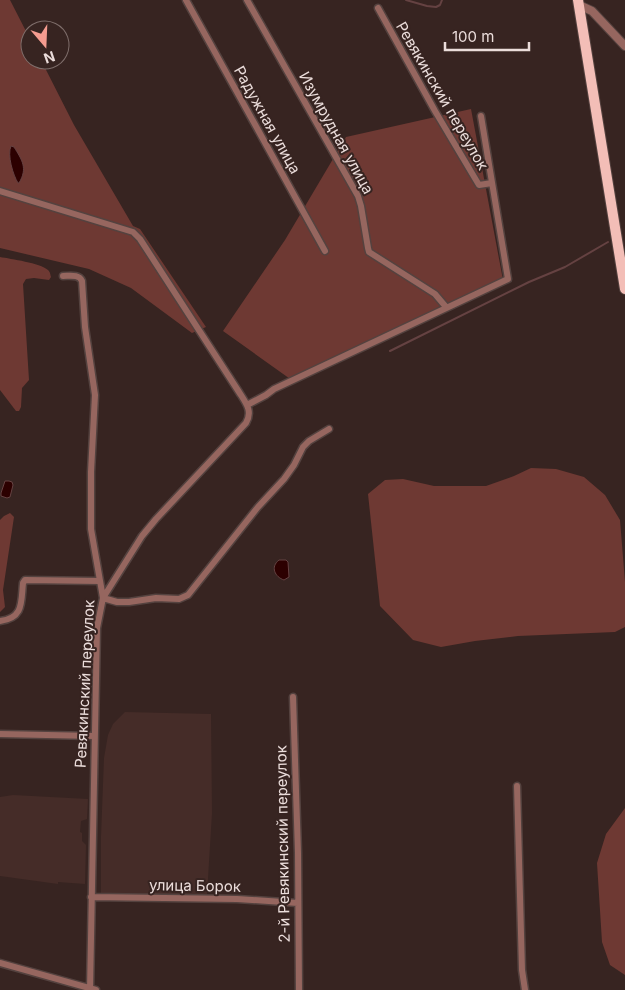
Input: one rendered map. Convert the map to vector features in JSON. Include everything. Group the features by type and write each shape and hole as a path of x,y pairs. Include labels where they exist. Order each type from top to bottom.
{"highway":[{"path":"579,2 625,288"}],"street":[{"name":"Радужная улица","path":"186,0 325,252"},
{"name":"Изумрудная улица","path":"247,0 358,196 369,252 434,294 446,307"},
{"path":"579,2 592,11 625,46"},
{"name":"Ревякинский переулок","path":"378,8 435,111 479,185 492,183"},
{"path":"247,405 274,389 369,343 508,279 481,116"},
{"path":"0,192 133,232 140,238 247,405 250,417 246,423 147,530 103,598 117,602 129,602 156,598 179,599 188,595 258,507 284,479 294,466 303,447 329,428"},
{"name":"Ревякинский переулок","path":"64,276 77,276 82,280 85,327 95,395 91,472 91,530 103,598 97,628 91,897 92,989"},
{"path":"0,621 15,617 20,610 25,580 100,581"},
{"name":"2-й Ревякинский переулок","path":"293,697 298,853 299,990"},
{"path":"0,734 94,736"},
{"path":"517,786 522,970 525,990"},
{"name":"улица Борок","path":"91,897 237,898 298,903"},
{"path":"0,963 92,989"}],"shaded area":[{"path":"0,0 10,0 20,20 20,70 46,70 74,125 133,226 140,229 206,327 192,333 131,288 89,269 0,248"},
{"path":"471,109 503,280 293,381 223,331 285,240 346,137"},
{"path":"11,146 14,147 23,164 22,178 19,183 11,165"},
{"path":"0,257 39,265 48,270 51,277 49,280 26,279 23,284 29,380 22,388 19,411 16,411 0,390"},
{"path":"531,468 556,469 584,477 605,495 620,520 625,582 625,627 615,632 518,636 441,647 413,640 380,606 368,494 385,480 403,479 434,486 486,486"},
{"path":"5,481 12,482 13,485 10,497 7,498 1,496"},
{"path":"10,513 14,517 3,590 5,607 0,612 0,520"},
{"path":"279,560 286,560 288,562 289,577 284,580 278,577 274,569"},
{"path":"125,712 211,714 212,813 207,895 101,895 104,758 108,735 113,724"},
{"path":"13,795 88,799 87,819 81,821 80,832 82,833 82,841 86,845 85,884 58,882 58,884 0,876 0,797"},
{"path":"625,808 625,975 610,965 602,942 597,863 606,834"}],"waterway":[{"path":"406,0 436,7 440,5 442,0"},
{"path":"390,351 529,282 565,267 608,242"}]}
